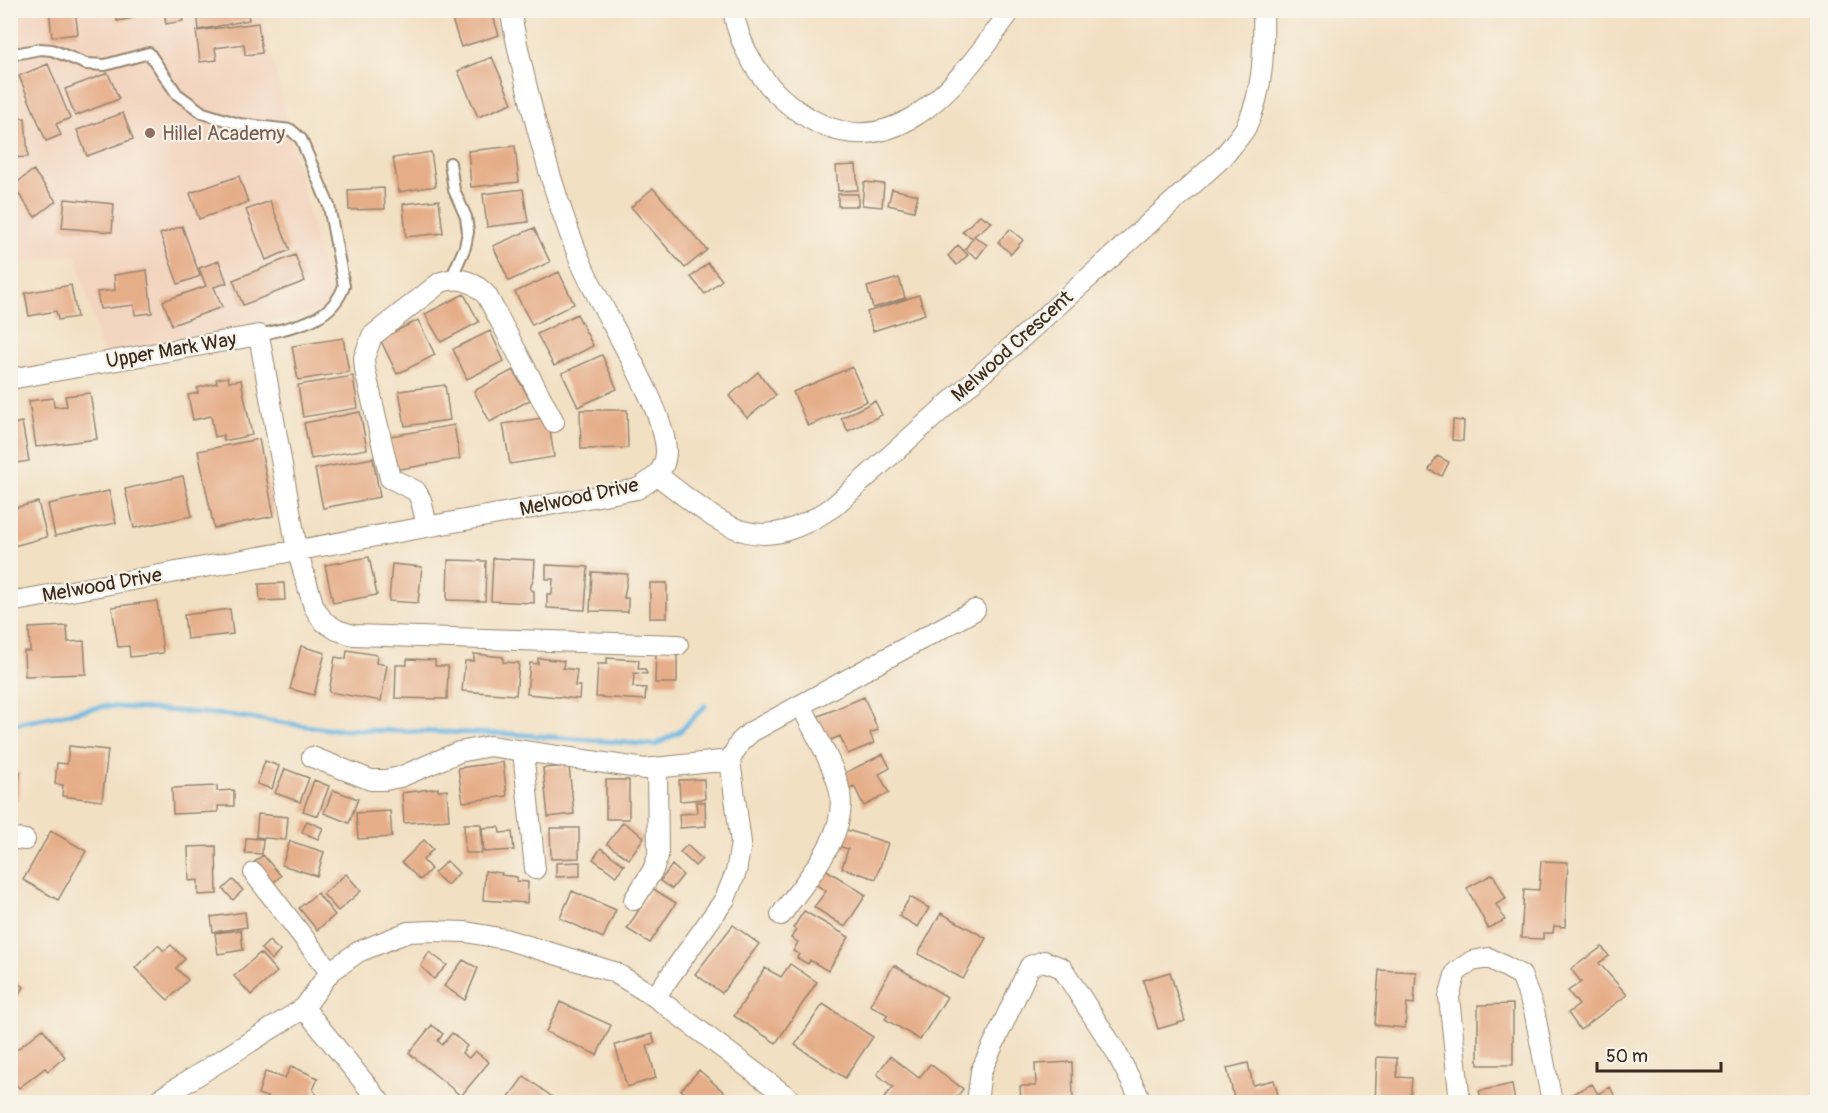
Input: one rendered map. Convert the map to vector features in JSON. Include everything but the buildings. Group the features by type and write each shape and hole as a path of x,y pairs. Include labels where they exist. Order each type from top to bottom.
{"street":[{"name":"Melwood Drive","path":"10,602 637,489 658,477 666,454 661,429 651,402 582,266 560,207 519,53 510,10"},
{"path":"733,10 736,32 758,72 783,100 811,121 830,129 840,132 874,134 904,124 928,110 980,56 1011,10"},
{"name":"Melwood Crescent","path":"658,477 727,527 741,531 760,533 790,530 809,523 833,507 1223,157 1246,127 1258,93 1263,60 1263,10"},
{"path":"427,526 416,491 390,478 364,358 372,336 432,288 451,279 472,282 487,296 554,422"},
{"name":"Upper Mark Way","path":"10,379 259,335 297,550 314,607 323,621 337,630 353,635 678,645"},
{"path":"656,997 725,899 736,872 741,843 730,760 740,742 751,732 975,610"},
{"path":"781,915 830,845 840,816 839,786 801,705"},
{"path":"312,757 371,780 386,780 474,748 490,746 657,769 730,760"},
{"path":"523,751 536,869"},
{"path":"634,900 653,870 658,856 657,769"},
{"path":"254,873 330,972"},
{"path":"155,1102 304,1008 330,972 358,952 408,932 466,932 538,948 614,972 656,997 794,1102"},
{"path":"1460,1102 1449,997 1456,972 1472,961 1490,958 1521,975 1534,1010 1552,1102"},
{"path":"977,1102 981,1071 1030,966 1044,962 1062,968 1116,1050 1142,1102"},
{"path":"304,1008 380,1102"}],"lane":[{"path":"10,55 40,49 52,50 86,64 105,65 149,53 177,94 203,113 239,124 291,130 301,139 329,206 344,286 340,298 324,316 259,335"},
{"path":"450,163 454,190 466,217 468,232 465,247 451,279"}],"shaded area":[{"name":"Hillel Academy","path":"10,11 261,11 332,308 104,362 77,256 11,264"}],"waterway":[{"path":"10,725 105,706 228,715 327,729 513,734 655,745 679,732 705,706"}],"place":[{"name":"Hillel Academy","path":"150,133"}]}
